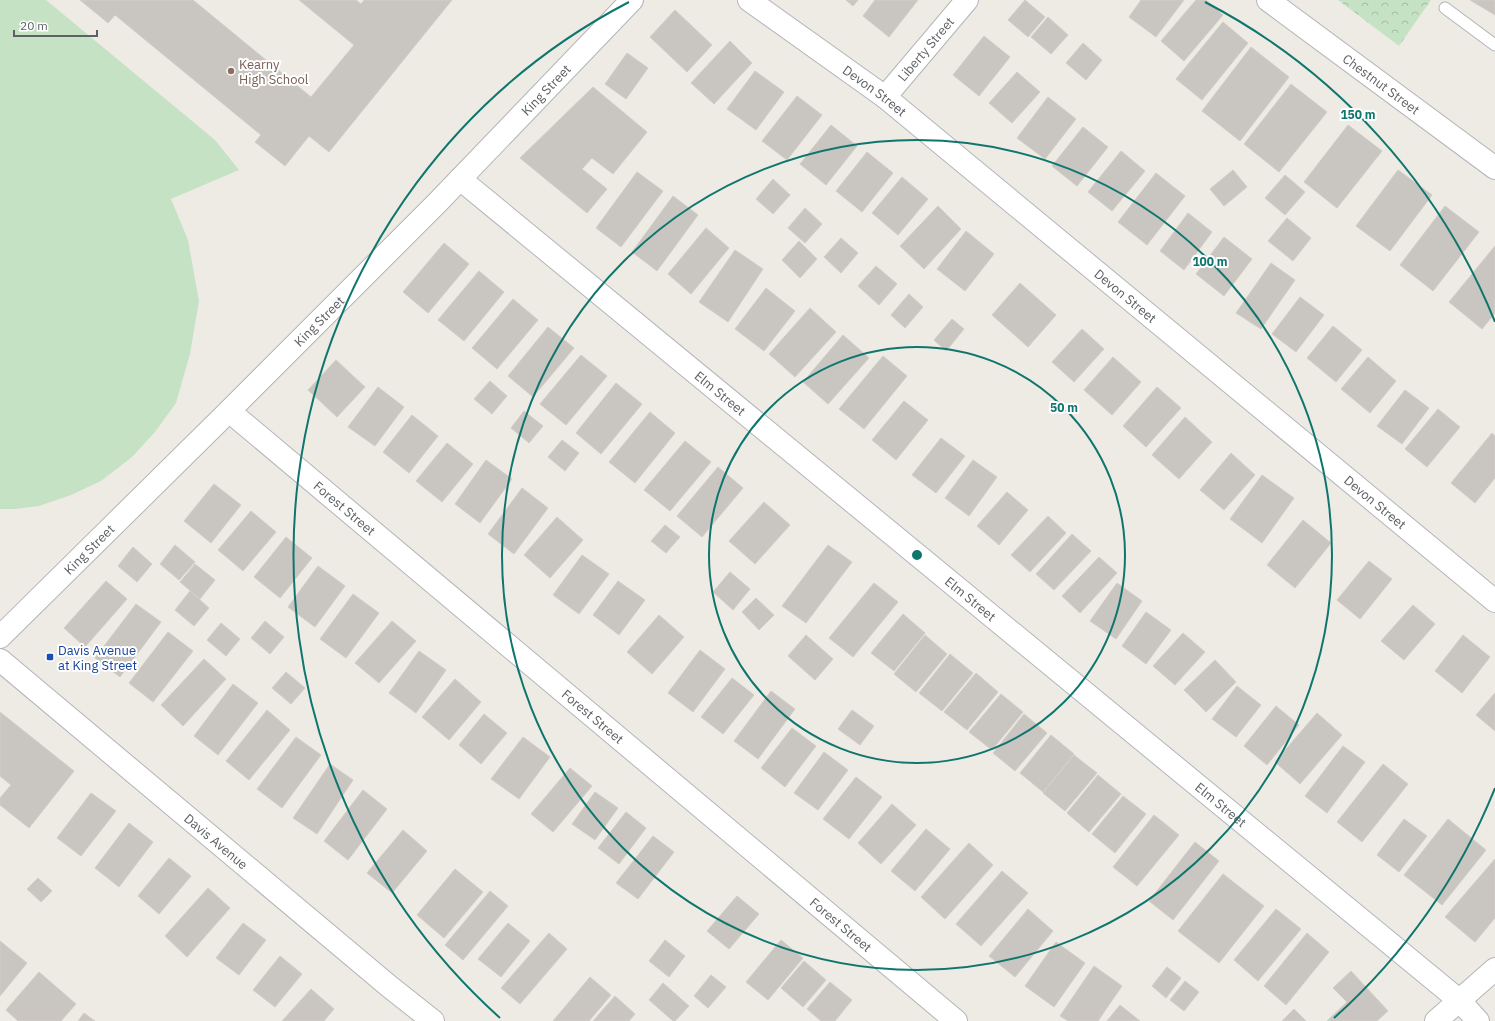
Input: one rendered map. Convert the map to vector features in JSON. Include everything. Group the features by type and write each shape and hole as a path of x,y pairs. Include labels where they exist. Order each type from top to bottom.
{"street":[{"name":"King Street","path":"0,637 229,411 460,179 632,0"},
{"name":"Devon Street","path":"749,0 885,97 1495,601"},
{"name":"Liberty Street","path":"885,97 967,0"},
{"name":"Chestnut Street","path":"1268,0 1493,162"},
{"name":"Elm Street","path":"460,179 1460,1001 1478,1021"},
{"name":"Forest Street","path":"229,411 956,1021"},
{"name":"Davis Avenue","path":"0,660 390,987 433,1021"},
{"path":"1436,1021 1495,969"}],"lane":[{"path":"1445,8 1495,45"}],"green space":[{"path":"0,0 46,0 215,140 239,170 171,199 188,240 199,301 190,354 176,403 155,432 132,457 101,481 71,495 39,506 15,509 0,509"},
{"path":"1338,0 1431,0 1399,46"}],"building":[{"name":"Kearny High School","path":"80,0 193,0 311,97 354,45 299,0 356,0 361,4 364,0 452,0 329,152 309,136 285,166 255,142 261,135 115,15 108,23"},
{"path":"846,0 858,0 853,6"},
{"path":"875,0 918,0 889,37 863,16"},
{"path":"1025,0 1045,17 1028,37 1008,20"},
{"path":"1141,0 1184,0 1156,37 1129,17"},
{"path":"1196,0 1206,0 1223,15 1184,61 1161,41"},
{"path":"1470,0 1495,0 1495,15"},
{"path":"675,10 712,45 687,72 650,37"},
{"path":"1048,17 1068,35 1051,54 1031,37"},
{"path":"1223,22 1248,43 1202,100 1176,79"},
{"path":"984,36 1010,57 979,96 953,75"},
{"path":"730,41 752,63 714,104 691,83"},
{"path":"1083,43 1102,60 1086,80 1066,63"},
{"path":"1251,47 1289,77 1240,141 1202,111"},
{"path":"627,53 648,68 626,99 605,84"},
{"path":"755,71 784,92 756,130 727,109"},
{"path":"1017,72 1040,92 1012,123 989,103"},
{"path":"1291,84 1327,112 1279,172 1244,144"},
{"path":"593,87 647,132 613,174 592,158 582,169 607,189 587,213 520,158"},
{"path":"797,96 822,115 787,160 762,141"},
{"path":"1048,97 1076,119 1045,159 1017,138"},
{"path":"831,125 857,146 826,185 800,164"},
{"path":"1348,125 1382,151 1337,208 1304,182"},
{"path":"1083,127 1108,147 1077,186 1052,166"},
{"path":"1121,151 1145,171 1112,211 1088,192"},
{"path":"867,152 893,173 862,212 836,191"},
{"path":"1233,170 1247,187 1224,206 1210,189"},
{"path":"1398,170 1432,195 1390,251 1356,226"},
{"path":"637,172 663,191 621,247 596,228"},
{"path":"1156,173 1185,196 1147,245 1118,222"},
{"path":"1285,175 1305,192 1285,215 1265,198"},
{"path":"902,177 928,199 898,235 872,213"},
{"path":"773,179 790,195 773,214 756,199"},
{"path":"673,196 698,215 657,271 632,252"},
{"path":"938,206 961,229 924,269 900,246"},
{"path":"1445,206 1479,232 1433,291 1400,265"},
{"path":"805,208 822,224 805,243 788,228"},
{"path":"1188,213 1212,232 1184,270 1160,251"},
{"path":"1287,218 1311,238 1293,261 1268,241"},
{"path":"706,228 729,248 691,294 668,274"},
{"path":"966,231 994,254 965,291 937,269"},
{"path":"1224,237 1252,259 1224,296 1196,274"},
{"path":"841,238 858,253 841,273 824,257"},
{"path":"799,241 817,259 800,278 782,260"},
{"path":"444,243 469,264 428,313 403,292"},
{"path":"1495,246 1495,313 1482,329 1449,302"},
{"path":"735,250 763,269 728,322 699,302"},
{"path":"1271,263 1295,280 1261,329 1236,313"},
{"path":"876,266 897,284 879,305 858,286"},
{"path":"479,271 504,292 464,341 438,320"},
{"path":"1020,283 1056,315 1028,347 992,315"},
{"path":"766,288 795,311 764,351 735,329"},
{"path":"909,294 923,307 905,328 891,315"},
{"path":"1300,297 1324,315 1296,352 1272,334"},
{"path":"513,299 538,320 497,369 472,348"},
{"path":"810,308 836,332 795,377 769,354"},
{"path":"952,319 964,329 946,351 934,340"},
{"path":"1333,326 1362,350 1336,382 1307,358"},
{"path":"548,327 574,348 533,397 508,376"},
{"path":"1082,329 1104,349 1074,382 1052,362"},
{"path":"843,335 869,358 828,404 803,382"},
{"path":"581,355 607,376 566,425 540,404"},
{"path":"883,356 907,376 864,429 839,409"},
{"path":"1113,357 1141,382 1112,415 1084,390"},
{"path":"1368,357 1396,381 1370,413 1341,389"},
{"path":"336,360 365,387 337,417 308,390"},
{"path":"490,381 507,396 492,414 474,399"},
{"path":"616,383 642,404 601,454 576,433"},
{"path":"378,387 404,407 375,446 348,427"},
{"path":"1157,387 1181,408 1146,447 1123,426"},
{"path":"1405,390 1429,408 1402,444 1377,426"},
{"path":"904,401 928,420 896,460 872,440"},
{"path":"1438,409 1460,427 1427,467 1405,449"},
{"path":"524,411 543,426 529,443 511,428"},
{"path":"650,412 675,433 635,483 609,462"},
{"path":"412,415 438,436 409,473 383,452"},
{"path":"1185,417 1212,442 1179,479 1152,455"},
{"path":"1492,433 1495,436 1495,478 1475,503 1451,483"},
{"path":"941,438 965,456 936,493 912,475"},
{"path":"562,440 579,453 565,471 548,457"},
{"path":"685,441 711,462 670,511 644,490"},
{"path":"447,443 473,464 442,502 416,481"},
{"path":"1231,453 1255,475 1224,510 1200,490"},
{"path":"486,460 512,479 480,523 455,504"},
{"path":"973,460 997,477 969,516 945,498"},
{"path":"718,467 743,488 702,537 677,516"},
{"path":"1262,475 1294,498 1262,543 1230,519"},
{"path":"214,484 241,505 211,543 184,521"},
{"path":"522,488 548,508 514,554 488,534"},
{"path":"1007,492 1028,510 999,545 977,526"},
{"path":"764,502 790,525 755,564 729,541"},
{"path":"251,511 276,532 243,571 218,550"},
{"path":"1048,516 1066,533 1030,572 1011,555"},
{"path":"557,517 583,540 550,578 524,555"},
{"path":"1303,520 1331,543 1295,588 1267,565"},
{"path":"665,525 680,537 666,553 651,541"},
{"path":"1072,534 1091,551 1054,590 1036,574"},
{"path":"286,537 312,558 280,598 254,577"},
{"path":"175,545 195,562 179,580 160,564"},
{"path":"828,545 852,562 806,623 782,606"},
{"path":"133,547 152,564 137,582 118,566"},
{"path":"582,555 609,574 579,614 553,595"},
{"path":"1099,557 1117,573 1080,613 1062,596"},
{"path":"1369,561 1392,579 1360,619 1337,600"},
{"path":"195,564 215,580 200,599 180,582"},
{"path":"318,566 345,586 315,627 288,607"},
{"path":"730,572 750,589 733,610 713,592"},
{"path":"106,581 127,599 85,647 64,628"},
{"path":"618,581 645,600 619,635 593,615"},
{"path":"874,583 898,602 853,657 829,638"},
{"path":"1117,583 1142,601 1116,639 1090,621"},
{"path":"190,591 209,608 194,626 175,610"},
{"path":"353,594 379,613 346,658 320,639"},
{"path":"756,598 774,615 759,630 742,612"},
{"path":"136,604 161,622 120,677 95,658"},
{"path":"1413,605 1435,624 1404,660 1381,641"},
{"path":"1146,612 1171,630 1146,664 1122,646"},
{"path":"903,614 925,633 894,671 871,653"},
{"path":"659,615 684,637 652,674 627,652"},
{"path":"265,621 284,637 270,654 251,638"},
{"path":"392,621 416,641 379,683 355,663"},
{"path":"221,623 240,639 226,656 207,640"},
{"path":"168,632 193,651 153,702 129,683"},
{"path":"1183,633 1205,652 1175,685 1153,666"},
{"path":"806,635 833,659 815,680 788,656"},
{"path":"925,635 947,654 916,692 894,674"},
{"path":"1463,635 1490,657 1462,693 1435,671"},
{"path":"700,650 725,669 693,712 668,693"},
{"path":"419,651 446,670 416,713 389,693"},
{"path":"950,654 973,673 942,711 919,693"},
{"path":"204,659 226,679 183,726 161,705"},
{"path":"1215,660 1236,682 1206,712 1184,690"},
{"path":"286,672 305,688 291,704 272,688"},
{"path":"976,673 998,692 967,730 944,712"},
{"path":"732,678 754,695 723,734 701,717"},
{"path":"455,679 481,702 449,740 422,717"},
{"path":"233,684 258,703 218,755 194,736"},
{"path":"1237,686 1261,705 1236,737 1212,719"},
{"path":"771,691 795,709 758,759 734,741"},
{"path":"1495,693 1495,731 1476,715"},
{"path":"1001,694 1023,712 992,750 969,732"},
{"path":"1276,706 1299,725 1267,765 1244,746"},
{"path":"267,710 290,730 249,780 226,761"},
{"path":"852,710 874,726 860,745 838,729"},
{"path":"0,712 74,771 29,828 0,805 0,798 11,785 0,776"},
{"path":"1317,713 1342,735 1300,784 1275,762"},
{"path":"484,714 507,733 481,764 459,745"},
{"path":"1024,714 1047,733 1015,771 993,753"},
{"path":"792,728 816,746 785,787 761,768"},
{"path":"1051,735 1074,754 1043,792 1020,773"},
{"path":"296,737 321,755 282,808 257,789"},
{"path":"523,737 550,757 519,799 491,779"},
{"path":"1343,746 1365,762 1327,813 1305,796"},
{"path":"824,752 848,770 818,810 794,793"},
{"path":"1074,755 1097,773 1065,811 1043,793"},
{"path":"330,764 353,780 317,834 293,818"},
{"path":"1383,764 1408,784 1362,842 1337,822"},
{"path":"570,768 592,786 553,832 531,814"},
{"path":"1098,775 1121,794 1089,832 1067,813"},
{"path":"856,777 882,797 849,839 823,819"},
{"path":"363,790 387,809 348,860 324,841"},
{"path":"595,792 618,808 595,840 572,824"},
{"path":"91,793 116,811 81,856 57,838"},
{"path":"1123,796 1146,814 1115,853 1092,834"},
{"path":"892,804 916,825 881,864 858,843"},
{"path":"626,812 646,828 619,864 598,848"},
{"path":"1154,815 1179,835 1137,886 1113,867"},
{"path":"1404,819 1427,836 1399,872 1377,855"},
{"path":"1448,819 1486,850 1442,905 1404,875"},
{"path":"129,823 153,842 119,887 95,868"},
{"path":"926,829 950,849 915,891 891,871"},
{"path":"403,830 427,851 392,893 367,873"},
{"path":"653,836 674,852 638,899 616,883"},
{"path":"1195,842 1219,861 1173,920 1149,901"},
{"path":"969,843 993,865 945,919 921,897"},
{"path":"169,858 191,876 159,914 138,896"},
{"path":"1495,859 1495,918 1475,942 1445,917"},
{"path":"455,869 483,892 444,938 417,915"},
{"path":"1002,871 1028,893 981,946 956,924"},
{"path":"1223,874 1264,906 1219,963 1178,931"},
{"path":"38,878 52,891 41,902 27,889"},
{"path":"208,888 230,908 187,957 165,936"},
{"path":"490,891 508,906 463,960 445,945"},
{"path":"737,896 759,914 729,949 707,931"},
{"path":"1028,909 1053,931 1015,977 989,956"},
{"path":"1276,909 1301,929 1258,981 1234,960"},
{"path":"243,923 266,940 239,975 216,958"},
{"path":"508,923 530,941 501,977 478,959"},
{"path":"549,933 567,949 520,1004 501,988"},
{"path":"1307,933 1329,952 1286,1005 1264,986"},
{"path":"665,940 685,956 669,977 649,961"},
{"path":"781,940 803,958 768,1000 746,982"},
{"path":"0,941 27,963 0,996"},
{"path":"1056,942 1085,963 1054,1007 1025,986"},
{"path":"280,956 302,974 275,1007 253,990"},
{"path":"804,961 826,980 803,1007 781,988"},
{"path":"1094,966 1122,986 1098,1021 1068,1021 1060,1016"},
{"path":"1167,967 1181,978 1166,998 1152,986"},
{"path":"1351,971 1388,1011 1377,1021 1327,1021 1347,1002 1333,988"},
{"path":"39,972 76,1004 61,1021 18,1021 6,1010"},
{"path":"711,975 726,987 708,1008 694,996"},
{"path":"590,977 611,995 589,1021 553,1021"},
{"path":"1185,981 1199,992 1184,1011 1170,1000"},
{"path":"830,982 852,1000 835,1021 821,1021 807,1009"},
{"path":"663,983 689,1006 675,1021 673,1021 649,1000"},
{"path":"311,989 334,1009 324,1021 282,1021"},
{"path":"615,996 635,1014 629,1021 593,1021"},
{"path":"1120,1005 1140,1021 1107,1021"},
{"path":"1294,1009 1306,1021 1282,1021"},
{"path":"84,1013 95,1021 78,1021"}],"place":[{"name":"Kearny High School","path":"231,71"},
{"name":"Davis Avenue at King Street","path":"50,657"}]}
